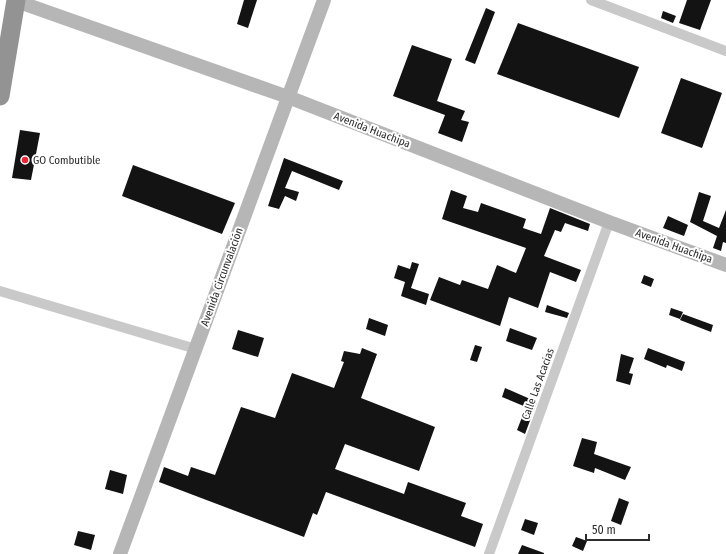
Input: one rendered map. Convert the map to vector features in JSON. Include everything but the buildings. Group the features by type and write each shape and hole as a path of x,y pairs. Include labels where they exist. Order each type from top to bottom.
{"highway":[{"path":"0,96 15,0"}],"street":[{"name":"Avenida Huachipa","path":"15,0 44,5 288,97 609,222 726,265"},
{"name":"Avenida Circunvalación","path":"120,554 324,0"},
{"path":"591,0 726,51"},
{"name":"Calle Las Acacias","path":"489,554 609,222"},
{"path":"0,291 196,348"}],"place":[{"name":"GO Combutible","path":"25,160"}]}
